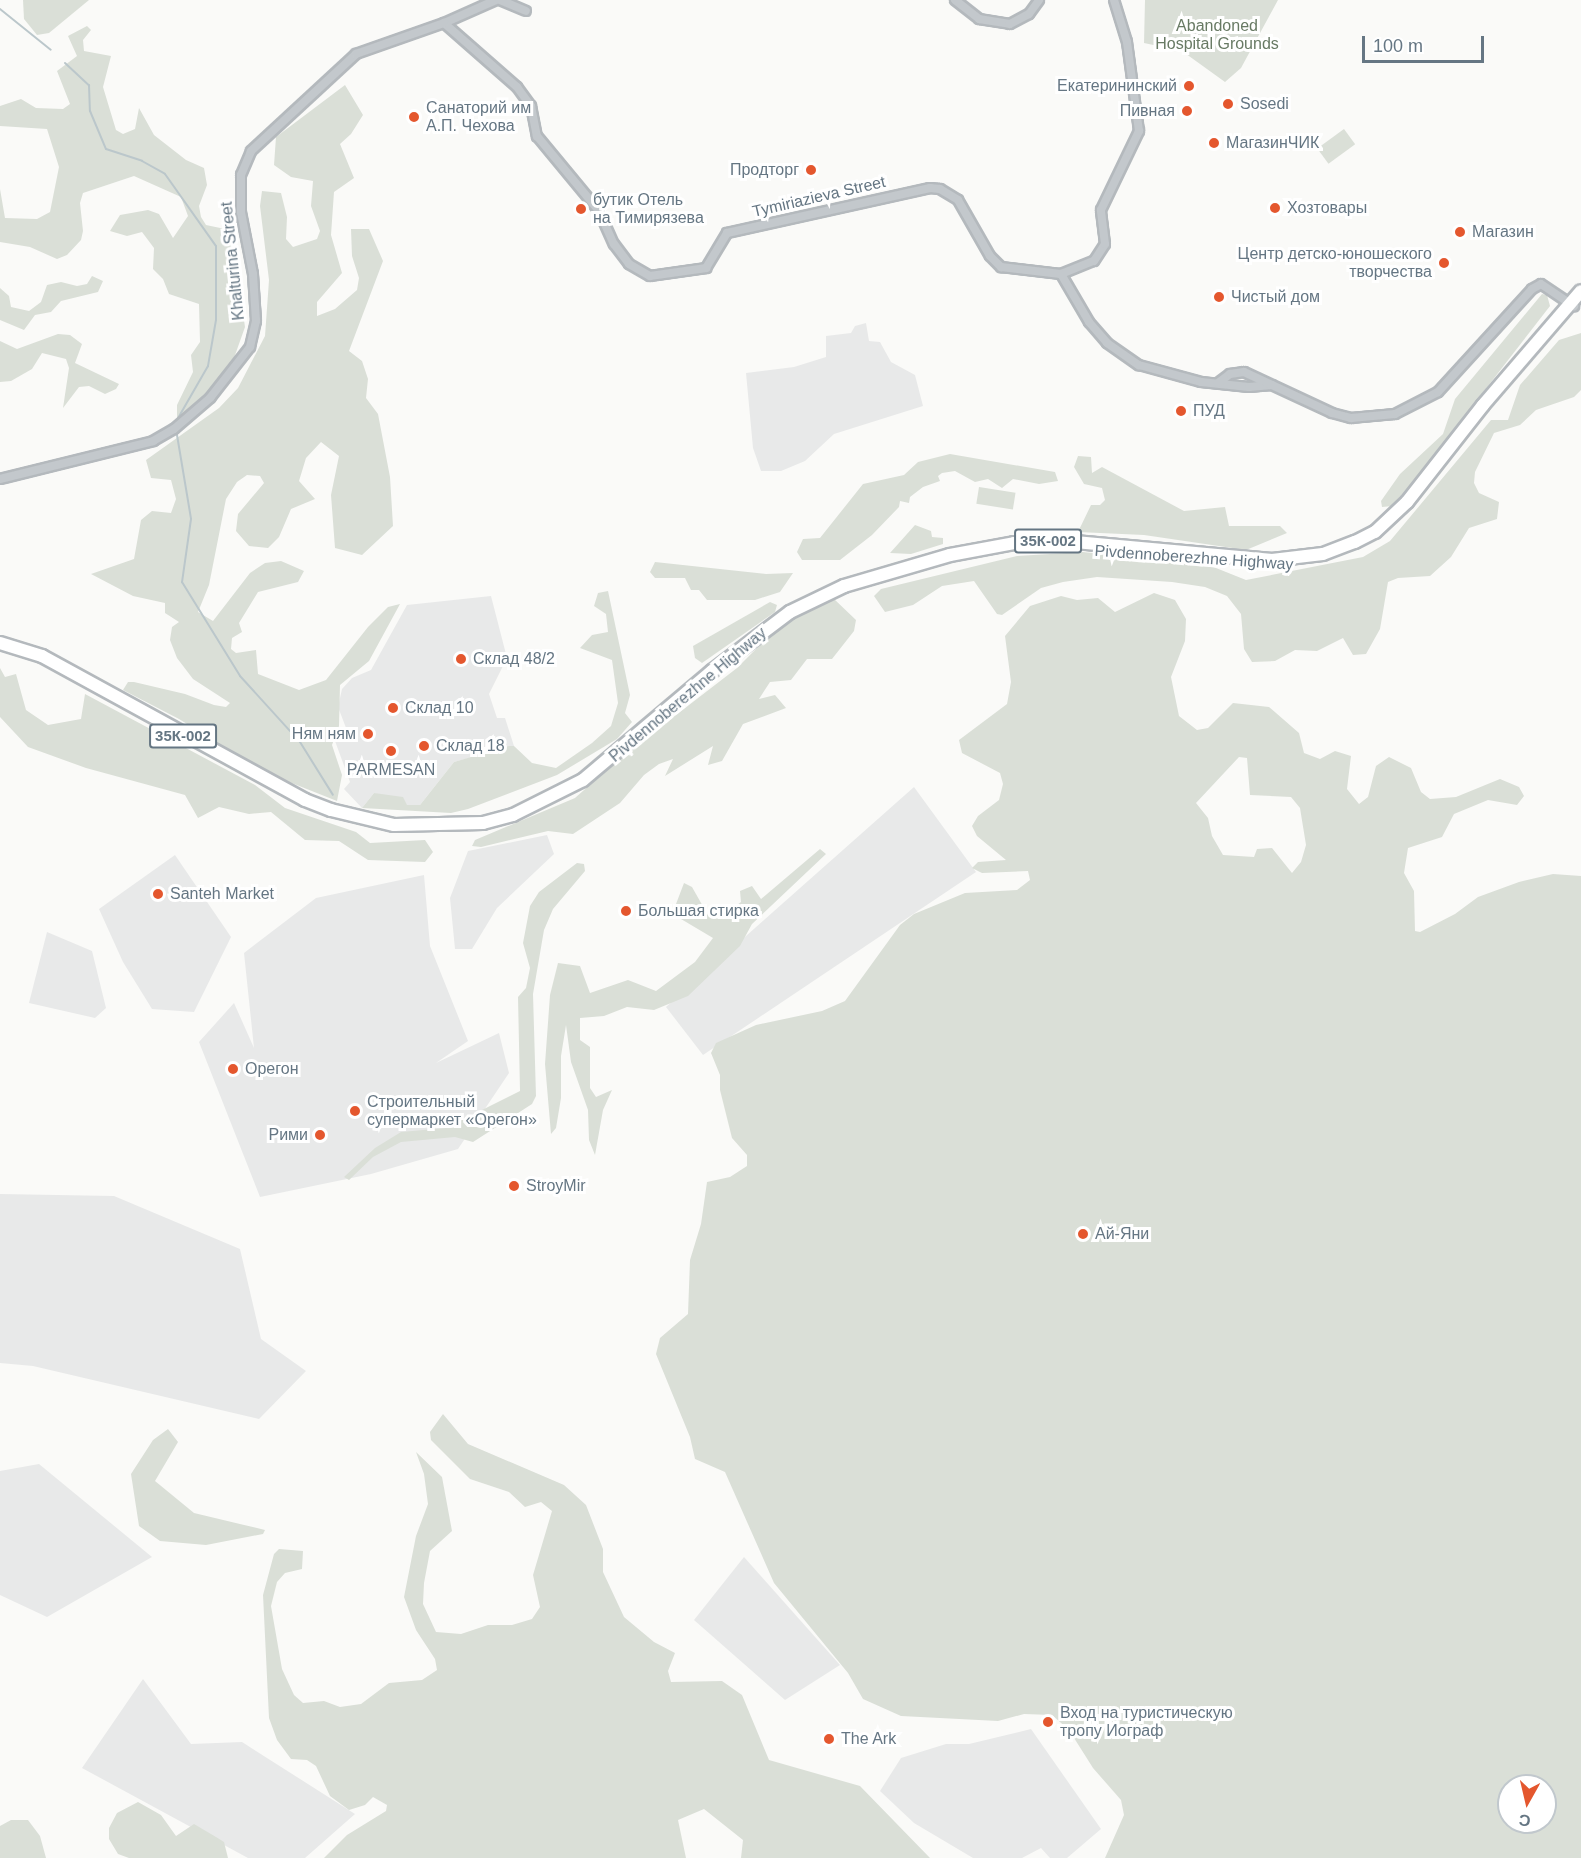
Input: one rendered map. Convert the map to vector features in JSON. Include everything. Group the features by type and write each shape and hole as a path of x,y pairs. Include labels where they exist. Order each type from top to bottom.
{"highway":[{"name":"Pivdennoberezhne Highway","path":"0,645 41,662 323,809 364,824 415,830 485,828 530,814 571,796 616,765 782,626 849,592 962,560 1050,548 1276,567 1327,561 1359,549 1379,539 1412,509 1572,301"},
{"name":"Pivdennoberezhne Highway","path":"0,645 42,657 323,809 374,822 419,827 483,823 530,807 583,780 612,758 712,671 790,612 844,586 950,555 1014,543 1075,542 1272,561 1323,554 1355,542 1375,532 1407,502 1572,301"}],"street":[{"name":"Khalturina Street","path":"0,479 153,441 174,429 210,398 250,347 256,321 253,274 241,212 242,175 250,151 356,54 444,23 496,0"},
{"path":"500,0 526,11"},
{"path":"955,0 980,19 1010,24 1029,14 1039,0"},
{"path":"1114,0 1127,42 1139,130 1101,210 1105,244 1101,254 1095,261 1061,274 1089,322 1122,356 1157,373 1218,383 1272,386"},
{"name":"Tymiriazieva Street","path":"444,23 517,87 531,106 537,136 600,211 614,244 640,273 658,276 670,271 706,268 727,233 930,188 940,189 958,201 994,263 1008,268 1061,274"},
{"path":"1218,383 1230,374 1244,372 1257,375 1272,386 1312,406 1351,418 1395,414 1438,392 1532,289 1541,284 1572,301"}],"shaded area":[{"path":"866,323 869,341 880,342 891,362 915,375 923,406 834,434 805,461 781,471 761,471 753,448 746,373 794,367 826,357 826,336 851,333 855,326"},
{"path":"491,596 507,658 489,694 497,718 505,718 514,746 454,762 420,805 407,805 374,793 362,808 344,789 350,782 335,741 348,733 338,707 342,689 352,678 371,670 407,605"},
{"path":"914,787 976,872 703,1055 666,1007"},
{"path":"547,835 554,854 497,908 472,949 455,949 450,898 468,851"},
{"path":"175,855 231,937 194,1012 152,1009 123,962 99,909"},
{"path":"424,875 430,946 468,1041 436,1063 499,1033 509,1073 458,1149 371,1174 260,1197 199,1042 234,1003 254,1048 244,953 316,898"},
{"path":"47,932 92,951 106,1008 95,1018 29,1003"},
{"path":"0,1194 114,1196 240,1249 261,1339 306,1371 259,1419 33,1366 0,1363"},
{"path":"39,1464 152,1557 47,1617 0,1595 0,1471"},
{"path":"744,1557 840,1665 785,1700 694,1620"},
{"path":"143,1679 191,1744 242,1742 355,1814 305,1858 248,1858 82,1768"},
{"path":"1031,1729 1101,1829 1067,1858 1050,1858 1041,1848 1022,1858 973,1858 914,1823 880,1791 901,1758 946,1744 969,1744"}],"green space":[{"path":"23,0 89,0 49,33 37,35 24,19"},
{"name":"Abandoned Hospital Grounds","path":"1145,0 1278,0 1241,68 1225,82 1182,51 1144,43"},
{"path":"87,26 91,30 83,40 84,51 111,56 103,87 116,130 123,134 135,129 139,108 154,135 186,160 204,168 207,185 199,206 201,217 206,225 225,229 232,238 245,327 234,358 200,401 177,420 177,405 193,372 191,355 200,342 199,304 169,294 163,279 153,269 154,248 142,232 127,236 110,231 120,215 148,210 159,214 173,238 188,216 181,197 134,176 83,193 80,203 83,231 81,240 67,255 57,259 30,247 0,242 0,189 5,218 37,219 50,212 59,167 47,129 0,126 0,106 21,99 36,108 63,109 70,104 57,71 77,56 68,36"},
{"path":"345,85 363,115 351,134 340,144 354,178 334,192 331,235 342,273 317,302 317,316 335,309 357,290 359,278 352,256 351,229 369,229 383,261 349,351 362,361 368,379 366,398 378,414 390,477 393,526 362,555 335,548 331,495 339,456 321,442 306,458 299,481 315,499 291,509 279,537 268,548 249,546 236,531 238,514 264,483 260,476 247,475 237,482 226,499 209,585 198,612 213,621 250,573 265,563 281,561 304,571 298,582 258,592 239,623 242,632 232,638 231,649 236,653 256,650 258,674 299,690 326,680 368,627 388,607 400,604 369,661 340,685 339,726 332,745 342,775 337,801 264,772 179,719 123,690 128,682 134,682 185,694 214,705 226,707 230,703 193,679 177,658 170,640 172,627 179,622 165,613 165,603 133,596 91,574 134,559 141,520 152,511 171,513 176,499 171,480 151,478 146,460 219,408 238,388 265,336 269,280 260,206 262,191 281,193 287,217 286,239 293,247 317,239 320,231 311,206 313,181 291,177 274,165 276,137"},
{"path":"1344,129 1355,144 1328,164 1317,148"},
{"path":"92,276 103,281 98,292 61,301 51,312 35,315 24,330 0,320 0,288 9,296 11,307 29,311 41,302 47,285 61,282 77,286 87,284"},
{"path":"1542,294 1547,295 1550,306 1401,498 1393,506 1382,507 1381,501 1400,474 1443,434 1455,399"},
{"path":"1581,333 1581,390 1574,397 1536,410 1520,425 1494,433 1475,472 1474,483 1479,493 1499,502 1497,519 1469,528 1451,557 1430,576 1398,578 1388,582 1380,629 1366,654 1353,655 1343,638 1317,651 1295,650 1275,661 1252,662 1244,649 1241,614 1227,596 1205,587 1172,582 1097,577 1063,582 1041,588 1002,615 997,614 974,581 942,586 913,605 885,612 874,596 881,589 1017,556 1083,552 1211,566 1246,580 1363,557 1390,541 1491,420 1508,420 1520,385 1559,340"},
{"path":"58,334 70,335 82,344 75,363 119,384 116,389 105,394 89,386 79,387 63,408 69,368 66,359 42,353 32,369 11,381 0,382 0,341 17,349"},
{"path":"950,454 1055,472 1058,481 1039,484 1013,479 1002,488 988,479 975,482 955,471 942,473 938,476 940,481 923,487 910,497 909,503 900,501 899,507 872,535 840,560 802,560 797,552 803,539 820,538 863,484 904,475 918,462"},
{"path":"1078,456 1091,457 1092,473 1102,467 1184,511 1225,507 1229,526 1280,526 1287,533 1246,550 1144,535 1078,532 1091,505 1100,505 1105,500 1102,488 1084,484 1074,467"},
{"path":"979,487 1016,493 1013,510 976,504"},
{"path":"915,525 931,531 932,537 943,538 943,544 911,554 890,553"},
{"path":"655,562 766,574 793,573 780,592 755,600 707,600 699,590 691,590 685,578 655,578 650,572"},
{"path":"608,591 630,695 625,713 632,722 617,739 557,775 468,809 451,813 362,808 374,793 403,797 407,805 420,805 454,762 509,746 514,746 532,763 556,768 592,743 611,726 618,703 612,660 580,648 592,635 608,632 606,614 594,606 598,593"},
{"path":"1154,593 1175,600 1186,619 1185,641 1171,677 1179,716 1197,730 1208,728 1233,703 1269,707 1299,733 1304,753 1320,759 1335,751 1351,756 1347,789 1359,804 1368,797 1376,766 1389,757 1411,768 1421,792 1430,799 1456,797 1500,779 1519,787 1524,796 1517,805 1488,800 1454,814 1442,837 1408,848 1404,873 1414,891 1415,931 1420,932 1455,914 1478,897 1519,882 1553,874 1581,876 1581,1858 1105,1858 1124,1815 1121,1800 1093,1768 1069,1730 1052,1715 1024,1714 998,1721 901,1716 863,1699 848,1673 774,1583 725,1472 695,1459 690,1437 656,1354 660,1338 688,1314 690,1260 701,1224 707,1182 730,1177 747,1166 747,1155 732,1138 720,1090 720,1075 711,1053 716,1043 756,1025 822,1011 845,1001 900,925 914,914 965,893 1017,890 1030,880 1028,871 982,873 972,868 978,862 1006,860 977,836 972,826 978,816 999,800 1003,784 1000,773 962,753 959,740 1007,704 1011,682 1005,636 1030,606 1061,596 1077,600 1098,598 1115,612","holes":["1239,757 1247,758 1250,795 1291,797 1300,808 1306,845 1301,862 1292,873 1272,848 1257,849 1254,857 1223,855 1212,836 1208,818 1196,803"]},
{"path":"833,598 856,620 854,631 832,659 807,659 791,680 770,682 759,699 775,695 786,708 743,724 722,761 708,765 713,746 665,776 673,759 659,764 644,775 620,803 573,834 548,831 481,847 472,846 475,840 575,798 619,759 737,668 780,625 797,613"},
{"path":"770,602 777,605 775,612 702,663 695,658 693,646"},
{"path":"0,668 5,677 16,674 26,710 48,725 81,719 85,694 255,785 285,808 356,832 370,843 425,840 433,852 425,862 368,860 339,841 305,840 271,812 249,814 219,807 198,818 185,795 86,768 28,747 0,717"},
{"path":"820,849 826,854 752,924 740,946 688,996 654,1010 627,1007 604,1016 580,1018 580,1040 590,1047 590,1088 596,1097 612,1090 603,1110 595,1155 589,1140 588,1110 571,1062 566,1025 561,1056 561,1098 556,1128 551,1134 545,1064 550,995 558,963 580,966 590,993 628,980 656,991 695,962 713,938 681,919 676,904 684,883 692,887 709,917 720,918 741,902 740,891 752,886 761,899"},
{"path":"577,863 584,864 585,871 553,909 544,930 533,994 536,1096 532,1104 473,1142 455,1137 401,1142 373,1157 349,1180 344,1177 375,1148 401,1132 446,1128 520,1091 518,997 526,988 530,968 523,943 530,906 539,892"},
{"path":"443,1414 468,1444 564,1485 586,1505 603,1549 603,1572 624,1617 654,1642 675,1653 668,1671 671,1682 722,1681 742,1695 769,1760 860,1786 930,1858 741,1858 743,1840 704,1809 678,1820 686,1858 324,1858 347,1835 386,1811 387,1805 373,1797 365,1805 349,1810 330,1796 316,1766 307,1760 291,1759 277,1740 269,1718 263,1595 274,1554 279,1549 303,1551 302,1569 285,1573 277,1582 271,1606 282,1669 294,1695 303,1703 324,1701 340,1707 361,1704 389,1683 422,1680 437,1670 435,1659 416,1630 404,1597 416,1536 428,1504 424,1474 416,1452 442,1477 452,1531 430,1551 424,1583 423,1604 436,1632 461,1634 488,1625 512,1625 532,1619 540,1607 533,1575 552,1511 541,1502 525,1507 509,1492 470,1479 431,1440 430,1432"},
{"path":"168,1429 178,1442 155,1481 194,1513 265,1530 263,1534 206,1545 160,1541 139,1526 131,1474 153,1440"},
{"path":"138,1802 161,1815 176,1836 194,1824 216,1837 224,1842 228,1858 129,1858 118,1854 109,1839 109,1828 117,1813"},
{"path":"11,1820 28,1820 40,1836 46,1858 0,1858 0,1826"}],"waterway":[{"path":"0,9 51,50"},
{"path":"65,63 89,85 90,111 106,149 142,161 165,174 216,246 216,320 208,366 177,420"},
{"path":"177,435 191,519 182,582 240,676 300,742 333,795"}],"place":[{"name":"Екатерининский","path":"1189,86"},
{"name":"Sosedi","path":"1228,104"},
{"name":"Пивная","path":"1187,111"},
{"name":"Санаторий им А.П. Чехова","path":"414,117"},
{"name":"МагазинЧИК","path":"1214,143"},
{"name":"Продторг","path":"811,170"},
{"name":"Хозтовары","path":"1275,208"},
{"name":"бутик Отель на Тимирязева","path":"581,209"},
{"name":"Магазин","path":"1460,232"},
{"name":"Центр детско-юношеского творчества","path":"1444,263"},
{"name":"Чистый дом","path":"1219,297"},
{"name":"ПУД","path":"1181,411"},
{"name":"Склад 48/2","path":"461,659"},
{"name":"Склад 10","path":"393,708"},
{"name":"Ням ням","path":"368,734"},
{"name":"Склад 18","path":"424,746"},
{"name":"PARMESAN","path":"391,751"},
{"name":"Santeh Market","path":"158,894"},
{"name":"Большая стирка","path":"626,911"},
{"name":"Орегон","path":"233,1069"},
{"name":"Строительный супермаркет «Орегон»","path":"355,1111"},
{"name":"Рими","path":"320,1135"},
{"name":"StroyMir","path":"514,1186"},
{"name":"Ай-Яни","path":"1083,1234"},
{"name":"Вход на туристическую тропу Иограф","path":"1048,1722"},
{"name":"The Ark","path":"829,1739"}]}
